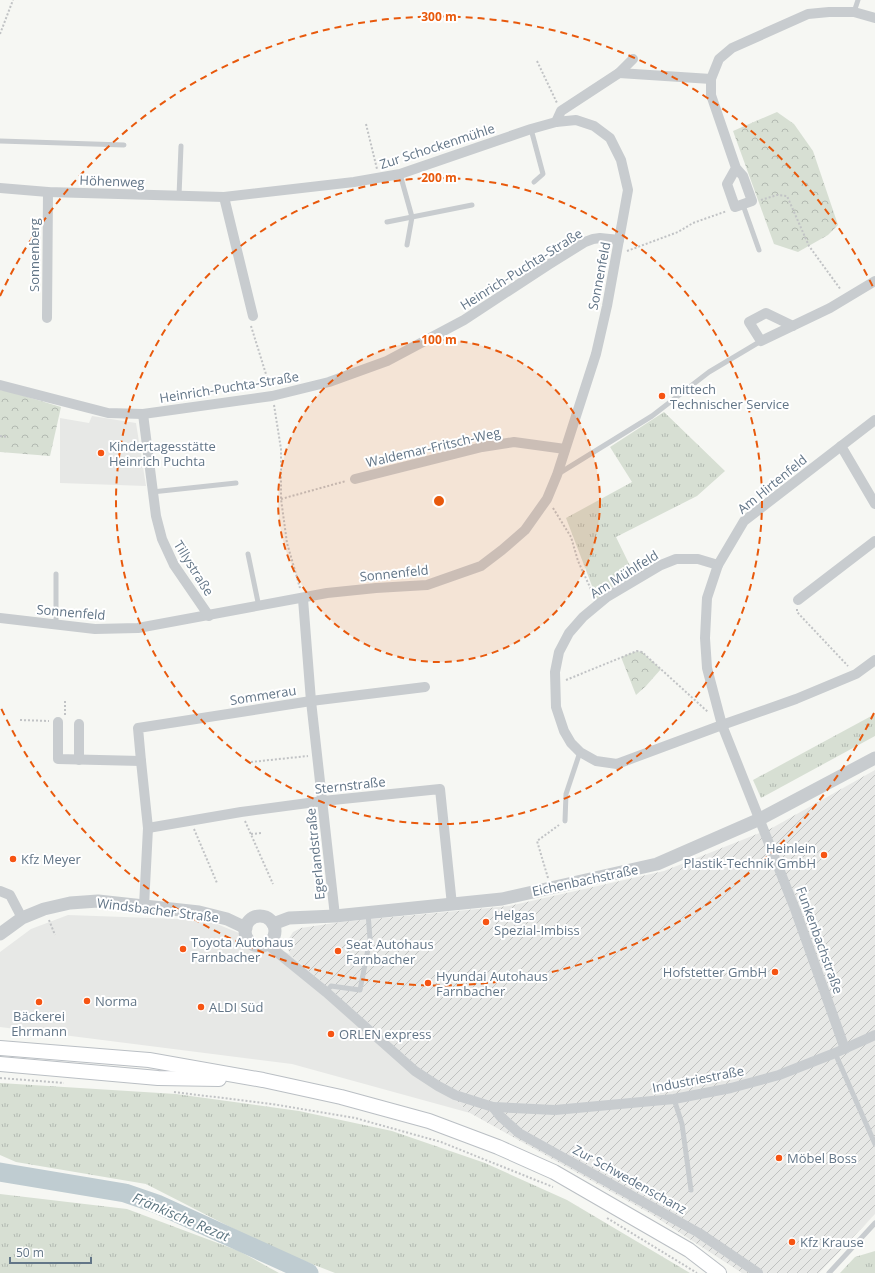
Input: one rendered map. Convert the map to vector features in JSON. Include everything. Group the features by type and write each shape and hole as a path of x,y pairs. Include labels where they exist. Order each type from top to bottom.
{"main road":[{"path":"4,1046 149,1060 263,1080 342,1097 421,1119 498,1147 554,1172 688,1250 719,1273"},
{"path":"0,1064 158,1078 263,1080"}],"street":[{"path":"744,204 743,176 736,168 711,95 711,79 719,59 732,48 808,14 854,12 875,18"},
{"path":"556,122 561,111 619,73 633,59"},
{"path":"619,73 711,79"},
{"name":"Sonnenfeld","path":"0,618 95,629 138,628 259,607 327,593 427,585 481,566 525,530 547,499 557,475 596,354 607,306 628,190 621,160 610,138 594,126 576,120 556,122"},
{"name":"Zur Schockenmühle","path":"224,197 354,182 400,174 531,129 556,122"},
{"path":"736,168 727,184 744,204"},
{"name":"Höhenweg","path":"0,188 48,192 224,197"},
{"name":"Sonnenberg","path":"47,318 48,192"},
{"path":"224,197 253,316"},
{"name":"Heinrich-Puchta-Straße","path":"0,385 108,413 143,414 272,396 328,382 393,358 464,320 585,242 600,238 619,240"},
{"path":"793,326 766,313 749,322 761,341 793,326 830,308 875,281"},
{"name":"Tillystraße","path":"143,414 152,492 162,539 174,564 209,616"},
{"name":"Am Hirtenfeld","path":"760,819 722,725 707,668 705,638 707,598 718,565 744,521 875,420"},
{"name":"Waldemar-Fritsch-Weg","path":"355,479 482,447 514,442 565,449"},
{"path":"841,446 875,504"},
{"path":"798,600 875,541"},
{"name":"Am Mühlfeld","path":"718,565 698,559 676,558 619,589 582,617 569,633 559,652 555,672 554,685 556,707 564,731 580,752 596,761 617,764 796,699 856,674 875,660"},
{"name":"Egerlandstraße","path":"303,598 311,701 335,916"},
{"name":"Sommerau","path":"144,906 148,828 138,728 311,701 425,687"},
{"path":"61,719 58,759 140,760"},
{"path":"78,724 79,760"},
{"name":"Eichenbachstraße","path":"273,924 289,918 335,916 502,899 658,864 760,819 875,758"},
{"name":"Sternstraße","path":"148,828 242,812 323,801 440,789 452,905"},
{"name":"Funkenbachstraße","path":"760,819 795,909 845,1049"},
{"path":"0,891 10,895 22,918"},
{"name":"Windsbacher Straße","path":"0,934 22,918 44,909 70,903 98,901 199,912 227,919 246,928"},
{"path":"256,917 266,918 273,924 275,929 274,938 267,944 258,946 253,944 247,937 246,928 248,923 256,917"},
{"path":"267,944 326,992 416,1071 438,1086 455,1095 493,1107"},
{"name":"Industriestraße","path":"493,1107 555,1110 674,1099 731,1088 779,1075 845,1049 875,1035"},
{"name":"Zur Schwedenschanz","path":"493,1107 500,1116 519,1133 699,1233 758,1273"}],"lane":[{"path":"854,12 858,0"},
{"path":"531,129 543,174 534,182"},
{"path":"0,142 124,145"},
{"path":"179,196 181,146"},
{"path":"400,174 412,217 407,245"},
{"path":"744,204 759,250"},
{"path":"387,222 472,205"},
{"path":"557,475 652,416 709,372 761,341"},
{"path":"152,492 236,482"},
{"path":"248,554 259,607"},
{"path":"56,574 56,624"},
{"path":"565,821 566,794 580,752"},
{"path":"326,992 332,986 360,990 370,939 368,913"},
{"path":"835,1053 875,1144"},
{"path":"674,1099 682,1124 692,1190"},
{"path":"829,1273 875,1223"}],"path":[{"path":"0,34 12,0"},
{"path":"537,61 561,111"},
{"path":"366,124 379,178"},
{"path":"616,255 678,232 693,223 744,204 777,195 787,196 809,246 846,298"},
{"path":"253,316 250,324 272,396 281,448 281,499 287,543 303,598"},
{"path":"0,436 6,437"},
{"path":"281,499 355,479"},
{"path":"547,499 570,537 578,561 598,604"},
{"path":"798,600 797,612 856,674"},
{"path":"554,685 637,651 642,652 722,725"},
{"path":"20,720 61,719 65,699"},
{"path":"251,762 317,755"},
{"path":"242,812 273,884"},
{"path":"190,821 217,883"},
{"path":"551,888 537,841 550,830 565,821"},
{"path":"251,834 262,833"},
{"path":"0,1078 70,1084"},
{"path":"172,1091 272,1104 355,1118 441,1142 555,1188"},
{"path":"602,1215 697,1273"}],"shaded area":[{"name":"Kindertagesstätte Heinrich Puchta","path":"92,416 136,423 146,486 60,483 60,418 89,423"},
{"path":"875,770 875,1214 819,1273 742,1273 651,1214 470,1113 290,954 287,947 288,940 293,932 301,928 341,922 509,906 664,871 772,828"},
{"path":"68,915 207,920 290,954 470,1113 292,1064 0,1027 0,952 31,929"}],"green space":[{"path":"777,112 794,124 813,151 838,225 828,235 798,252 774,244 733,131"},
{"path":"0,390 61,407 50,456 0,452"},
{"path":"664,412 725,471 697,496 616,537 633,572 597,599 566,518 632,482 610,447"},
{"path":"637,651 642,652 661,669 636,695 621,657"},
{"path":"875,714 875,736 761,798 753,780"},
{"path":"0,1083 176,1094 299,1111 392,1131 485,1163 567,1200 690,1273 335,1273 271,1248 146,1184 16,1162 0,1155"},
{"path":"0,1194 127,1209 239,1251 279,1273 0,1273"},
{"path":"875,1251 875,1273 840,1273 855,1257"}],"waterway":[{"name":"Fränkische Rezat","path":"0,1172 125,1193 157,1204 309,1273"},
{"name":"Fränkische Rezat","path":"0,1177 3,1173"}],"place":[{"name":"mittech Technischer Service","path":"662,396"},
{"name":"Kindertagesstätte Heinrich Puchta","path":"101,453"},
{"name":"Heinlein Plastik-Technik GmbH","path":"824,855"},
{"name":"Kfz Meyer","path":"13,859"},
{"name":"Helgas Spezial-Imbiss","path":"486,922"},
{"name":"Toyota Autohaus Farnbacher","path":"183,949"},
{"name":"Seat Autohaus Farnbacher","path":"338,951"},
{"name":"Hofstetter GmbH","path":"775,972"},
{"name":"Hyundai Autohaus Farnbacher","path":"428,983"},
{"name":"Norma","path":"87,1001"},
{"name":"Bäckerei Ehrmann","path":"39,1002"},
{"name":"ALDI Süd","path":"201,1007"},
{"name":"ORLEN express","path":"331,1034"},
{"name":"Möbel Boss","path":"779,1158"},
{"name":"Kfz Krause","path":"792,1242"}]}
